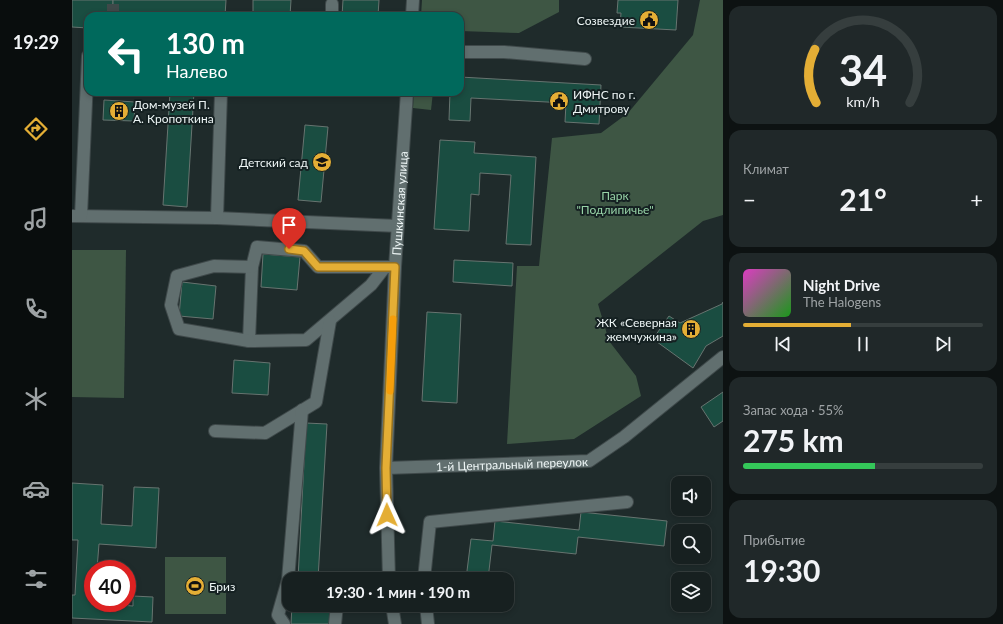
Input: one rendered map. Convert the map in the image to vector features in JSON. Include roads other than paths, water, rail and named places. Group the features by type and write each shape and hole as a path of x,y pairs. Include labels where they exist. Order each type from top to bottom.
{"street":[{"path":"412,12 413,0"},
{"path":"464,52 504,52 585,59"},
{"path":"85,96 76,216 217,218 398,226"},
{"path":"217,218 222,96"},
{"name":"Пушкинская улица","path":"389,572 386,468 390,267 398,226 407,96"},
{"path":"249,341 252,267 257,247 304,251 318,267 390,267"},
{"path":"252,267 214,266 177,276 171,305 179,329 249,341 306,340 330,321 390,267"},
{"path":"215,431 264,433 316,402 330,321"},
{"name":"1-й Центральный переулок","path":"386,468 589,461 624,437 723,357"},
{"path":"284,624 278,615 288,580 302,410"},
{"path":"425,572 430,522 627,502"},
{"path":"335,624 336,612"},
{"path":"393,612 395,624"},
{"path":"427,612 428,624"}],"tunnel":[{"path":"113,0 113,12"}],"place":[{"name":"Созвездие","path":"649,20"},
{"name":"ИФНС по г. Дмитрову","path":"559,101"},
{"name":"Дом-музей П. А. Кропоткина","path":"119,111"},
{"name":"Детский сад","path":"322,162"},
{"name":"ЖК «Северная жемчужина»","path":"691,329"},
{"name":"Бриз","path":"195,586"}],"park label":[{"name":"Парк \"Подлипичье\"","path":"615,202"}]}
